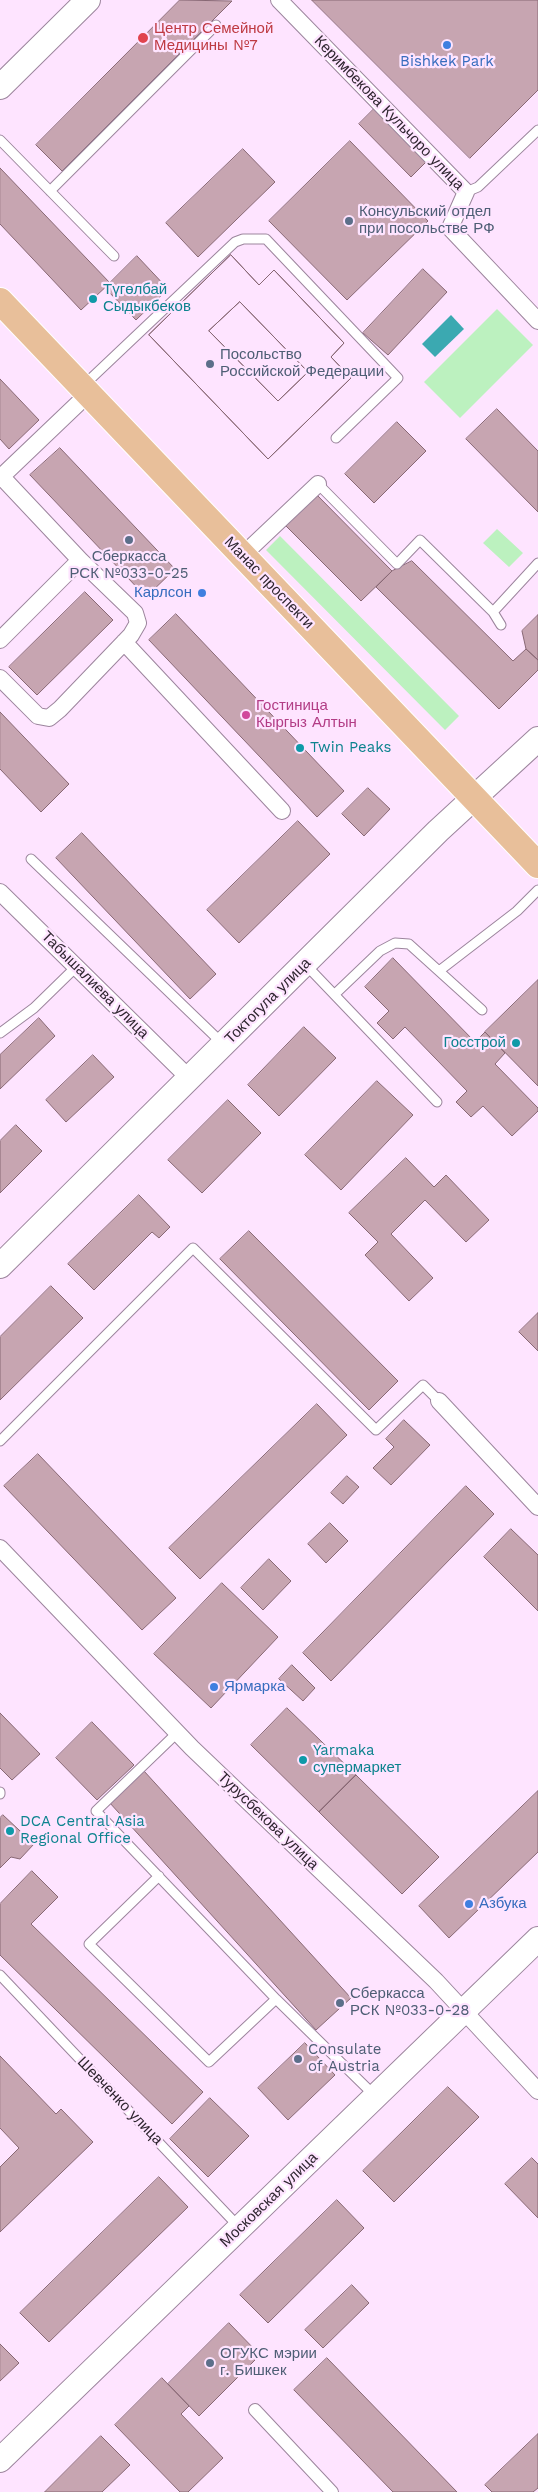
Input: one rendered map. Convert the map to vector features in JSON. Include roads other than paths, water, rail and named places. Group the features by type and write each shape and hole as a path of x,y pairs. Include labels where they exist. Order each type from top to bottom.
{"main road":[{"path":"0,87 88,0"},
{"name":"Манас проспекти","path":"0,301 538,866"},
{"name":"Токтогула улица","path":"0,1266 474,798 538,739"},
{"name":"Московская улица","path":"0,2460 538,1939"}],"street":[{"name":"Керимбекова Кульчоро улица","path":"280,0 466,192 450,228 538,321"},
{"path":"0,678 38,716 50,718 124,642 138,623 135,613 80,560 0,477 85,390"},
{"path":"243,556 318,484"},
{"path":"0,640 80,560"},
{"path":"124,642 282,811"},
{"name":"Табышалиева улица","path":"0,892 189,1078"},
{"path":"439,1401 538,1506"},
{"name":"Турусбекова улица","path":"0,1548 177,1733 436,1980 538,2091"},
{"path":"255,2410 332,2492"}],"lane":[{"path":"50,191 216,25"},
{"path":"466,192 478,187 538,130"},
{"path":"0,140 114,256"},
{"path":"85,390 236,242 244,239 266,239 398,378 336,438"},
{"path":"318,484 397,564 420,540 493,612 501,624"},
{"path":"493,612 538,563"},
{"path":"31,859 223,1044"},
{"path":"439,971 517,911 538,890"},
{"path":"335,994 380,951 395,943 409,944 482,1010"},
{"path":"305,964 437,1102"},
{"path":"0,1033 34,1008 76,967"},
{"path":"0,1441 193,1248 376,1430 423,1385 439,1401"},
{"path":"177,1733 96,1811 276,1999 376,2097"},
{"path":"158,1876 89,1944 209,2062 276,1999"},
{"name":"Шевченко улица","path":"0,1975 240,2228"}],"place":[{"name":"Центр Семейной Медицины №7","path":"143,38"},
{"name":"Bishkek Park","path":"447,45"},
{"name":"Консульский отдел при посольстве РФ","path":"349,221"},
{"name":"Түгөлбай Сыдыкбеков","path":"93,299"},
{"name":"Посольство Российской Федерации","path":"210,364"},
{"name":"Сберкасса РСК №033-0-25","path":"129,540"},
{"name":"Карлсон","path":"202,593"},
{"name":"Гостиница Кыргыз Алтын","path":"246,715"},
{"name":"Twin Peaks","path":"300,748"},
{"name":"Госстрой","path":"516,1043"},
{"name":"Ярмарка","path":"214,1687"},
{"name":"Yarmaka супермаркет","path":"303,1760"},
{"name":"DCA Central Asia Regional Office","path":"10,1831"},
{"name":"Азбука","path":"469,1904"},
{"name":"Сберкасса РСК №033-0-28","path":"340,2003"},
{"name":"Consulate of Austria","path":"298,2059"},
{"name":"ОГУКС мэрии г. Бишкек","path":"210,2363"}]}
